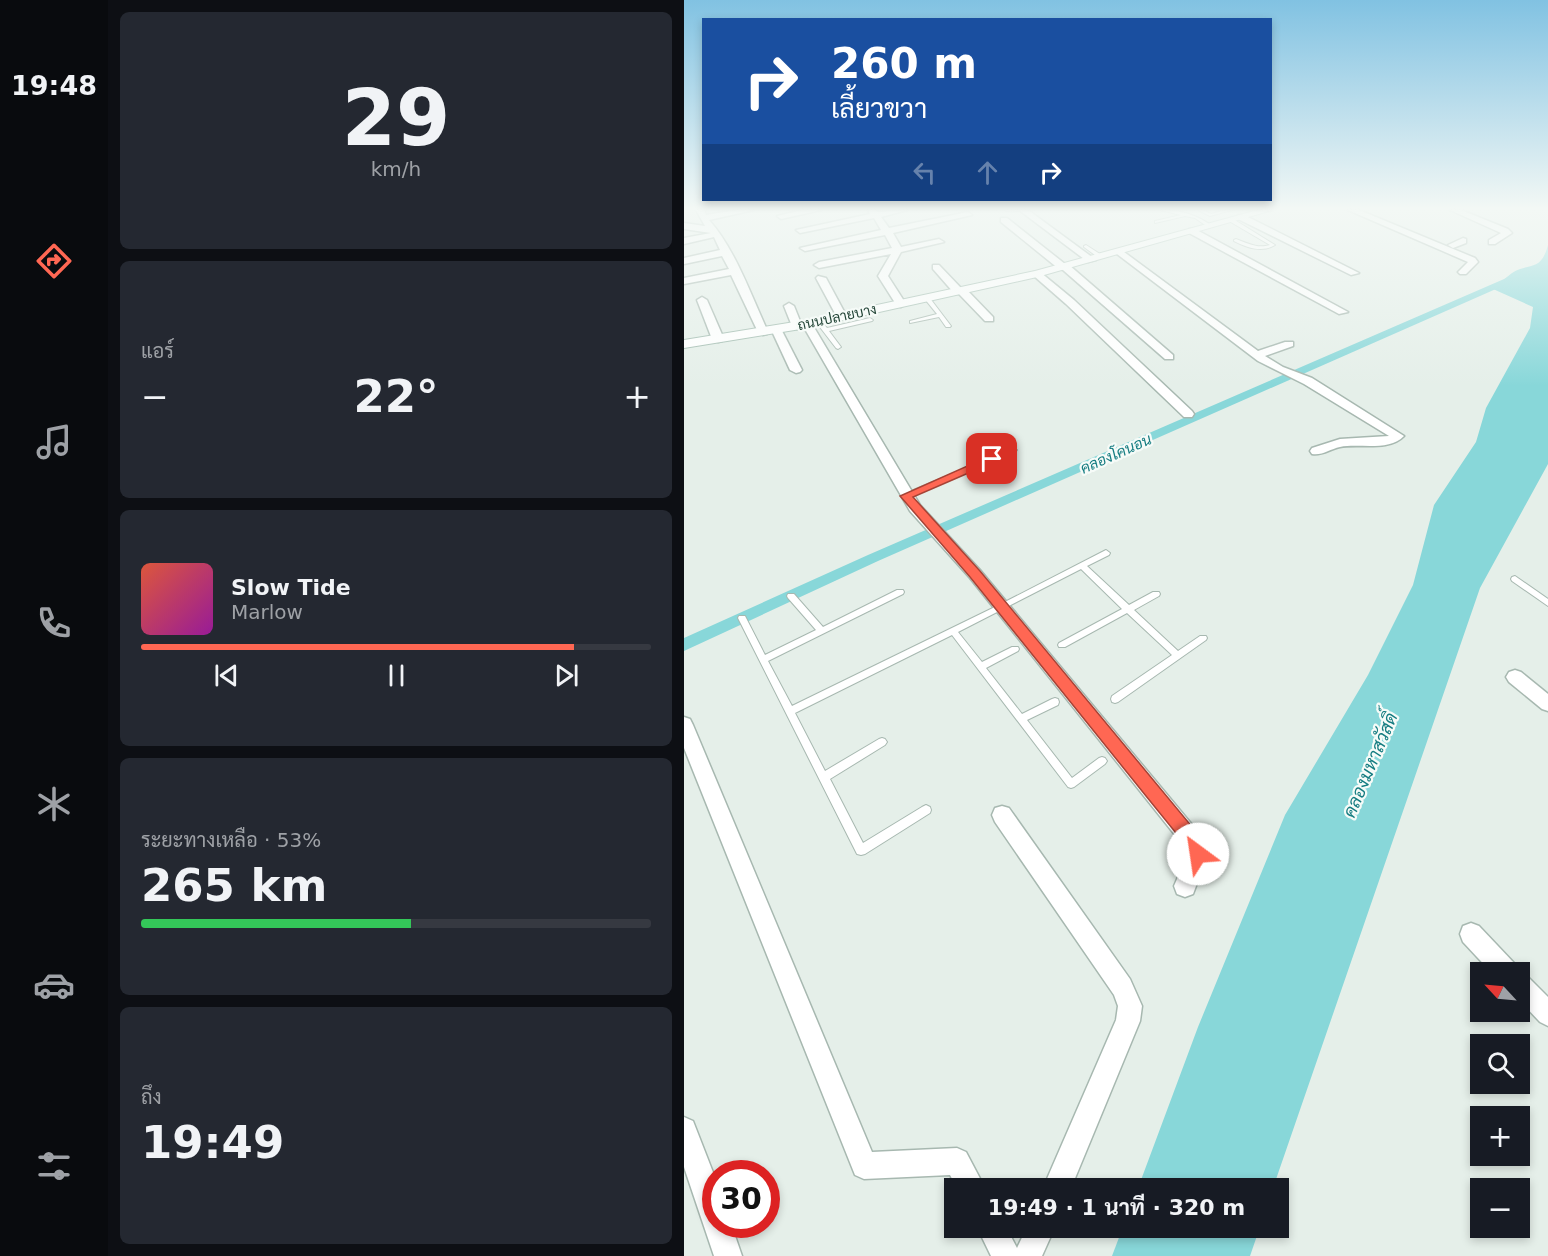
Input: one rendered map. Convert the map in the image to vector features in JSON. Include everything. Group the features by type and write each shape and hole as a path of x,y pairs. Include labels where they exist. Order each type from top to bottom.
{"street":[{"path":"889,269 883,276 907,303"},
{"path":"938,269 990,319"},
{"name":"ถนนปลายบาง","path":"684,344 812,325 1058,269"},
{"path":"1066,269 1169,357"},
{"path":"1142,269 1257,355 1285,372 1299,377 1398,436 1386,442 1368,440 1338,443 1317,451"},
{"path":"1262,269 1343,312"},
{"path":"1346,269 1354,273"},
{"path":"1463,272 1466,269"},
{"path":"684,281 735,271 763,332"},
{"path":"1037,274 1070,302 1188,414"},
{"path":"821,278 842,317"},
{"path":"702,300 718,339"},
{"path":"789,306 812,325 906,496 1002,607 1197,846 1198,854 1185,886"},
{"path":"776,330 796,370"},
{"path":"1257,355 1289,344"},
{"path":"1515,677 1548,704"},
{"path":"684,725 864,1166 957,1161 966,1178"},
{"path":"1002,815 1122,987 1130,1006 1128,1021 1061,1178"},
{"path":"1471,934 1498,962"},
{"path":"1530,995 1548,1014"},
{"path":"684,1130 702,1181"},
{"path":"722,1238 728,1256"},
{"path":"997,1238 1006,1256"},
{"path":"1028,1256 1036,1238"}],"lane":[{"path":"927,298 948,326"},
{"path":"912,322 940,315"},
{"path":"812,325 870,320"},
{"path":"812,325 838,346"},
{"path":"906,496 1014,450"},
{"path":"790,711 1106,553"},
{"path":"1082,566 1177,655"},
{"path":"1515,579 1548,603"},
{"path":"763,660 900,592"},
{"path":"1062,645 1156,594"},
{"path":"791,596 822,631"},
{"path":"742,618 861,850 926,810"},
{"path":"953,631 1071,784 1102,761"},
{"path":"1115,699 1203,638"},
{"path":"980,667 1015,649"},
{"path":"1020,719 1055,702"},
{"path":"824,777 882,742"}],"water":[{"name":"คลองมหาสวัสดิ์","path":"1522,269 1548,269 1548,464 1480,588 1276,1178 1142,1178 1198,1027 1285,815 1368,675 1413,585 1434,505 1476,442 1486,408 1530,328 1533,307 1493,289 1512,273"},
{"path":"1119,1238 1256,1238 1250,1256 1112,1256"}],"waterway":[{"name":"คลองโคนอน","path":"684,645 873,558 1535,269"}],"route":[{"path":"992,459 906,496 975,574 1197,846 1198,854"}]}
